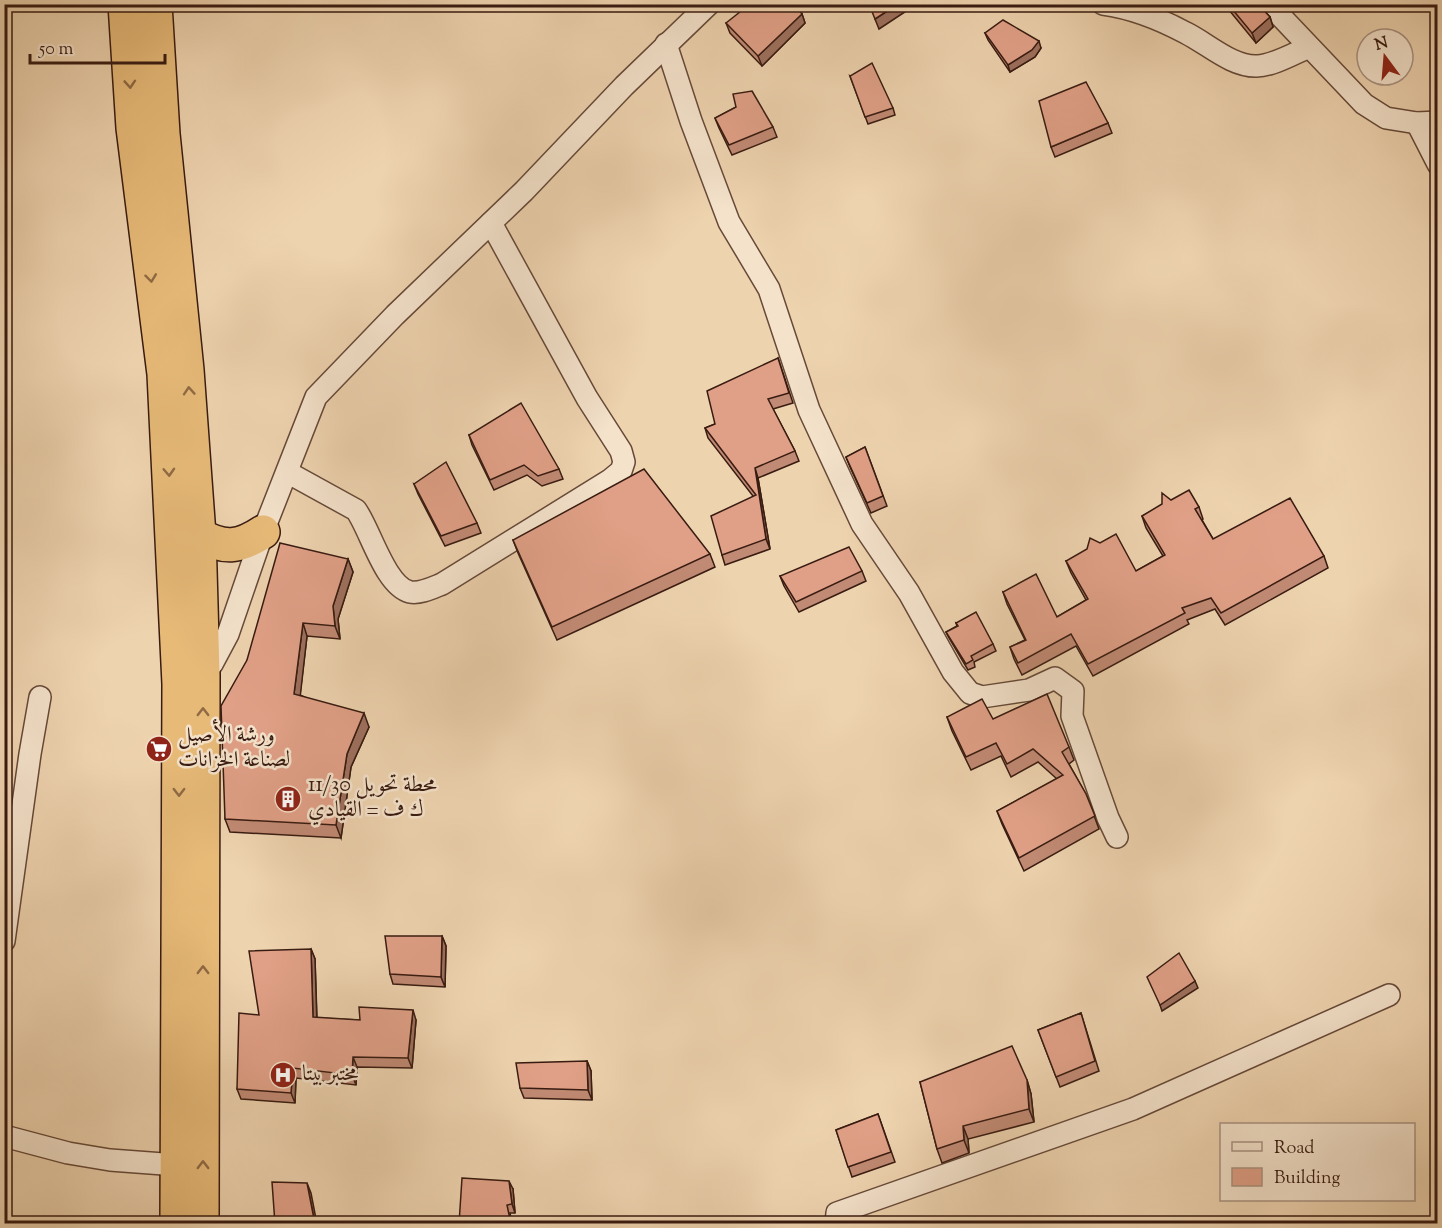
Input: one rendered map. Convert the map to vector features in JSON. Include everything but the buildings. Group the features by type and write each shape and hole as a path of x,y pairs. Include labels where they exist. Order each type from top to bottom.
{"highway":[{"path":"125,4 133,128 164,374 191,680 202,1224"},
{"path":"155,4 163,134 187,370 199,535 191,680 177,1224"},
{"path":"199,535 214,543 231,545 248,542 263,532"}],"street":[{"path":"191,680 212,664 228,633 263,532 316,397 395,315 491,223 666,44 709,4"},
{"path":"1103,4 1129,8 1186,32 1238,63 1264,65 1309,47"},
{"path":"1269,4 1364,104 1386,118 1427,122 1437,164"},
{"path":"666,44 691,122 729,222 769,289 809,411 862,524 909,593 953,672 970,693 982,698 1029,690 1055,678 1073,691 1072,716 1108,818 1117,837"},
{"path":"287,472 356,510 364,520 379,557 395,582 409,592 425,591 441,584 621,471 624,462 621,451 587,398 491,223"},
{"path":"4,941 40,697"},
{"path":"836,1224 837,1213 1133,1109 1389,995"},
{"path":"4,1136 68,1153 110,1160 177,1165"}],"place":[{"name":"ورشة الأصيل لصناعة الخزانات","path":"159,749"},
{"name":"محطة تحويل 11/30 ك ف = القيادي","path":"288,799"},
{"name":"مختبر بيتا","path":"283,1075"}]}
